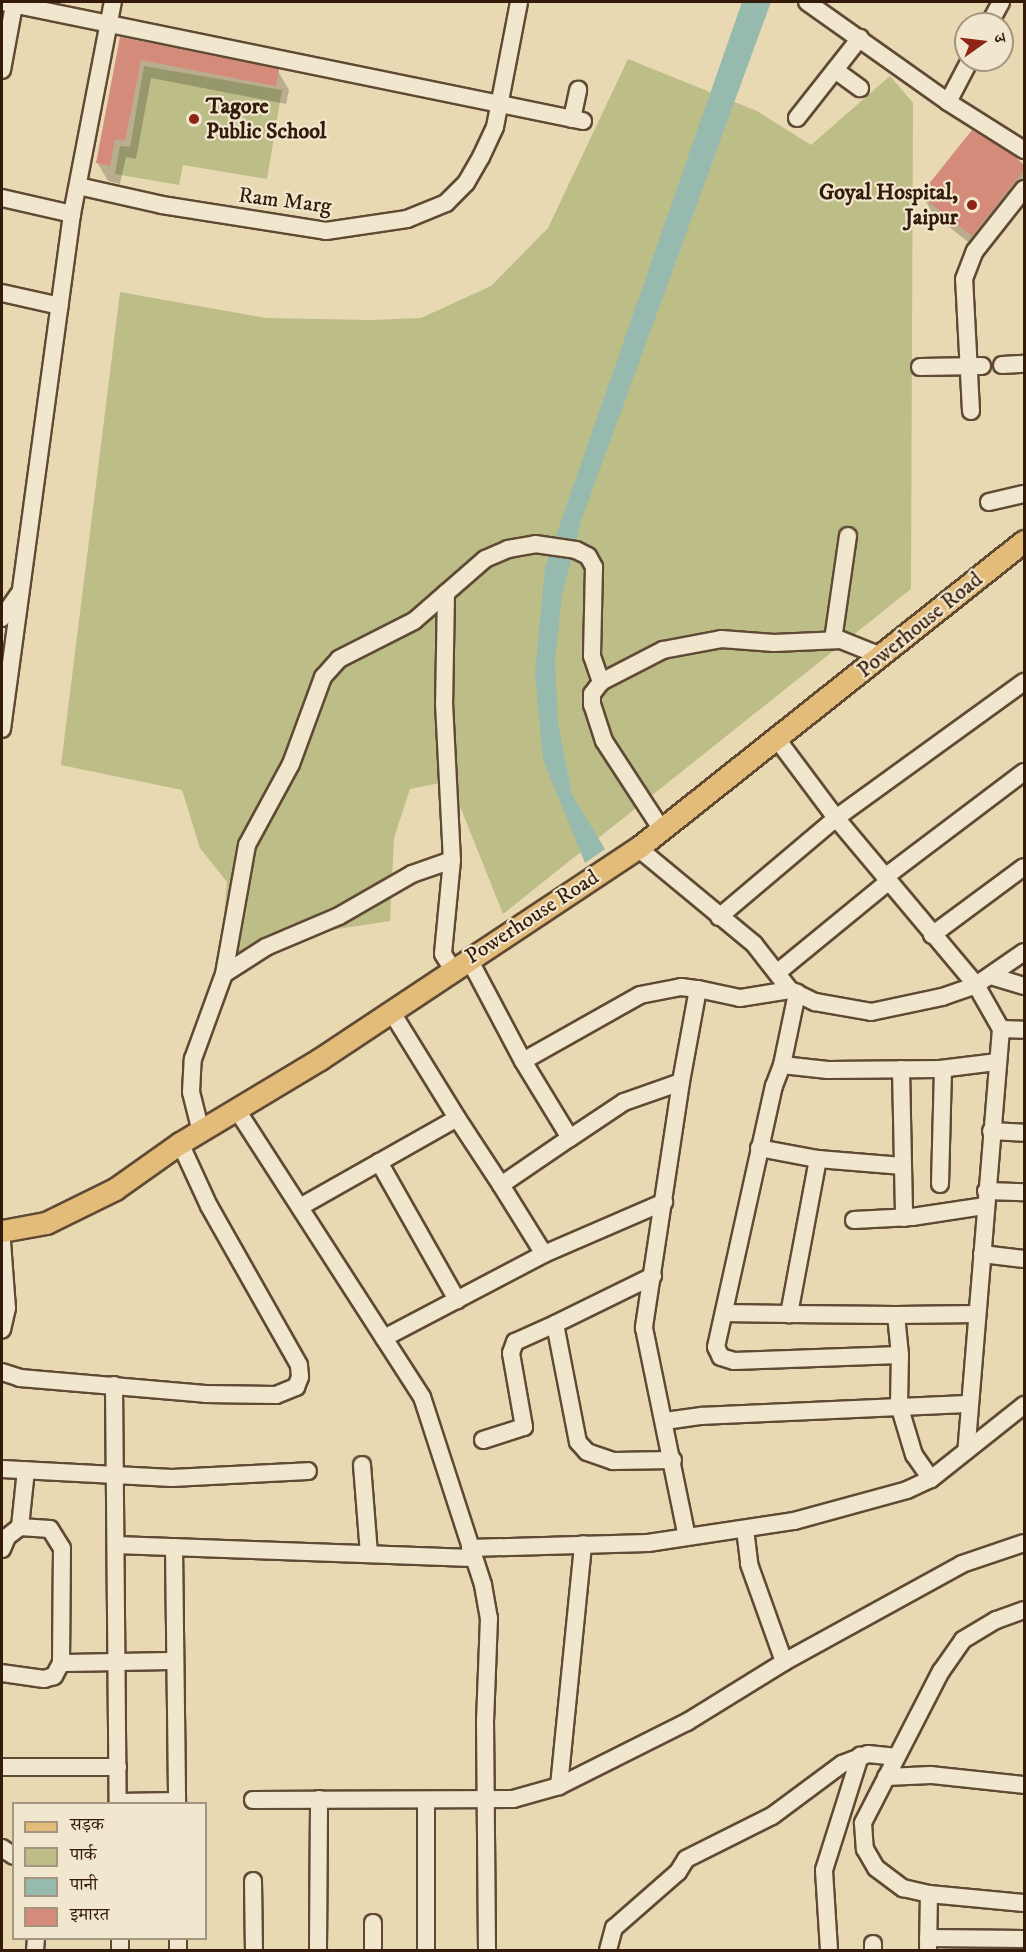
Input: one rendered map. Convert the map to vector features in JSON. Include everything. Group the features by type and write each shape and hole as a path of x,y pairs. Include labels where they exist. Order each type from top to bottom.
{"main road":[{"name":"Powerhouse Road","path":"2,1231 46,1223 77,1209 180,1143 237,1110 593,878 662,830 1023,545"}],"street":[{"path":"2,729 72,214 113,2"},
{"name":"Ram Marg","path":"78,186 162,205 326,231 406,219 446,203 466,183 495,127 519,2"},
{"path":"807,2 948,102 1024,150"},
{"path":"2,70 8,4 577,120 578,90"},
{"path":"797,118 860,38"},
{"path":"835,70 860,88"},
{"path":"948,102 964,72"},
{"path":"971,411 974,366 964,279 975,251 1024,189"},
{"path":"2,198 72,214"},
{"path":"2,294 60,306"},
{"path":"1002,365 1024,364"},
{"path":"920,367 974,366"},
{"path":"989,502 1024,494"},
{"path":"833,640 848,536"},
{"path":"201,1132 191,1092 193,1059 224,974 247,845 291,764 323,677 339,659 414,621 485,559 508,549 535,544 576,550 588,556 594,567 592,656 601,682"},
{"path":"2,618 20,593"},
{"path":"446,593 444,703 452,860 443,954 461,964 570,1138"},
{"path":"662,830 604,741 592,705 592,694 601,682 632,663 699,641 833,640 855,643 881,656"},
{"path":"719,917 836,818 1024,682"},
{"path":"777,739 886,880 979,989 999,1022 966,1451"},
{"path":"778,972 886,880 1024,772"},
{"path":"633,850 754,944 794,991 815,1002 871,1012 979,989 991,976 1024,952"},
{"path":"224,974 266,947 339,916 399,885 412,874 452,860"},
{"path":"932,935 1024,867"},
{"path":"991,976 1024,986"},
{"path":"523,1061 640,995 681,987 740,998 794,991"},
{"path":"687,1538 673,1460 644,1328 681,1082 698,989"},
{"path":"794,991 782,1065 759,1148 716,1347 721,1357 734,1361 900,1355"},
{"path":"391,1011 544,1254"},
{"path":"999,1022 1024,1030"},
{"path":"782,1065 828,1070 944,1069 996,1062"},
{"path":"901,1069 904,1218"},
{"path":"940,1184 944,1069"},
{"path":"501,1185 624,1102 681,1082"},
{"path":"237,1110 422,1397 434,1424 471,1553 483,1585 489,1618 486,1799 487,1950"},
{"path":"300,1207 457,1118"},
{"path":"991,1131 1024,1133"},
{"path":"2,1372 20,1378 205,1394 276,1395 296,1387 300,1377 299,1365 209,1206 180,1143"},
{"path":"759,1148 818,1159 903,1166"},
{"path":"789,1314 818,1159"},
{"path":"379,1162 457,1300"},
{"path":"855,1220 904,1218 986,1198 1024,1192"},
{"path":"384,1338 544,1254 664,1202"},
{"path":"2,1242 7,1308 2,1325"},
{"path":"982,1254 1024,1259"},
{"path":"483,1440 524,1427 511,1353 516,1342 652,1276"},
{"path":"724,1313 977,1314"},
{"path":"896,1315 900,1355 899,1405 914,1455 931,1479"},
{"path":"555,1324 578,1442 587,1452 614,1461 673,1460"},
{"path":"114,1385 118,1802"},
{"path":"665,1421 899,1405 970,1404"},
{"path":"116,1545 369,1554 471,1553 583,1544 648,1543 687,1538 794,1521 907,1490 931,1479 1024,1405"},
{"path":"362,1465 369,1554"},
{"path":"2,1469 115,1477 308,1471"},
{"path":"20,1527 26,1470"},
{"path":"2,1549 8,1537 20,1527 50,1529 62,1548 61,1663 54,1676 44,1679 2,1673"},
{"path":"745,1529 749,1564 784,1662"},
{"path":"253,1800 513,1799 559,1786 687,1722 784,1662 962,1564 1024,1543"},
{"path":"559,1786 583,1544"},
{"path":"174,1547 177,1802"},
{"path":"829,1950 824,1870 876,1756 963,1640 996,1620 1024,1610"},
{"path":"61,1663 117,1660 175,1661"},
{"path":"876,1756 886,1777"},
{"path":"608,1950 614,1928 678,1872 686,1859 772,1816 842,1764 876,1756"},
{"path":"2,1767 118,1767"},
{"path":"886,1777 932,1775 1024,1785"},
{"path":"886,1777 863,1823 865,1850 888,1880 929,1894 1024,1903"},
{"path":"318,1950 319,1799"},
{"path":"426,1800 426,1950"},
{"path":"253,1881 254,1950"},
{"path":"929,1894 928,1944 1024,1939"},
{"path":"373,1923 373,1950"}],"green space":[{"path":"628,59 757,111 811,145 890,76 913,103 911,589 503,914 450,781 410,789 394,838 390,921 318,932 257,955 218,985 227,882 200,848 182,790 61,765 120,292 266,318 371,320 421,318 491,286 548,228"},
{"path":"144,66 282,90 267,179 183,165 179,185 115,174 120,146 130,147"}],"water":[{"path":"742,2 771,2 582,518 562,595 555,661 558,723 572,795 605,849 585,863 543,760 535,673 545,567"}],"building":[{"path":"120,37 279,69 276,86 141,60 125,141 115,139 110,166 96,163"},
{"path":"972,130 1013,155 1024,165 1024,170 972,236 920,195"}],"place":[{"name":"Tagore Public School","path":"194,119"},
{"name":"Goyal Hospital, Jaipur","path":"972,205"}]}
